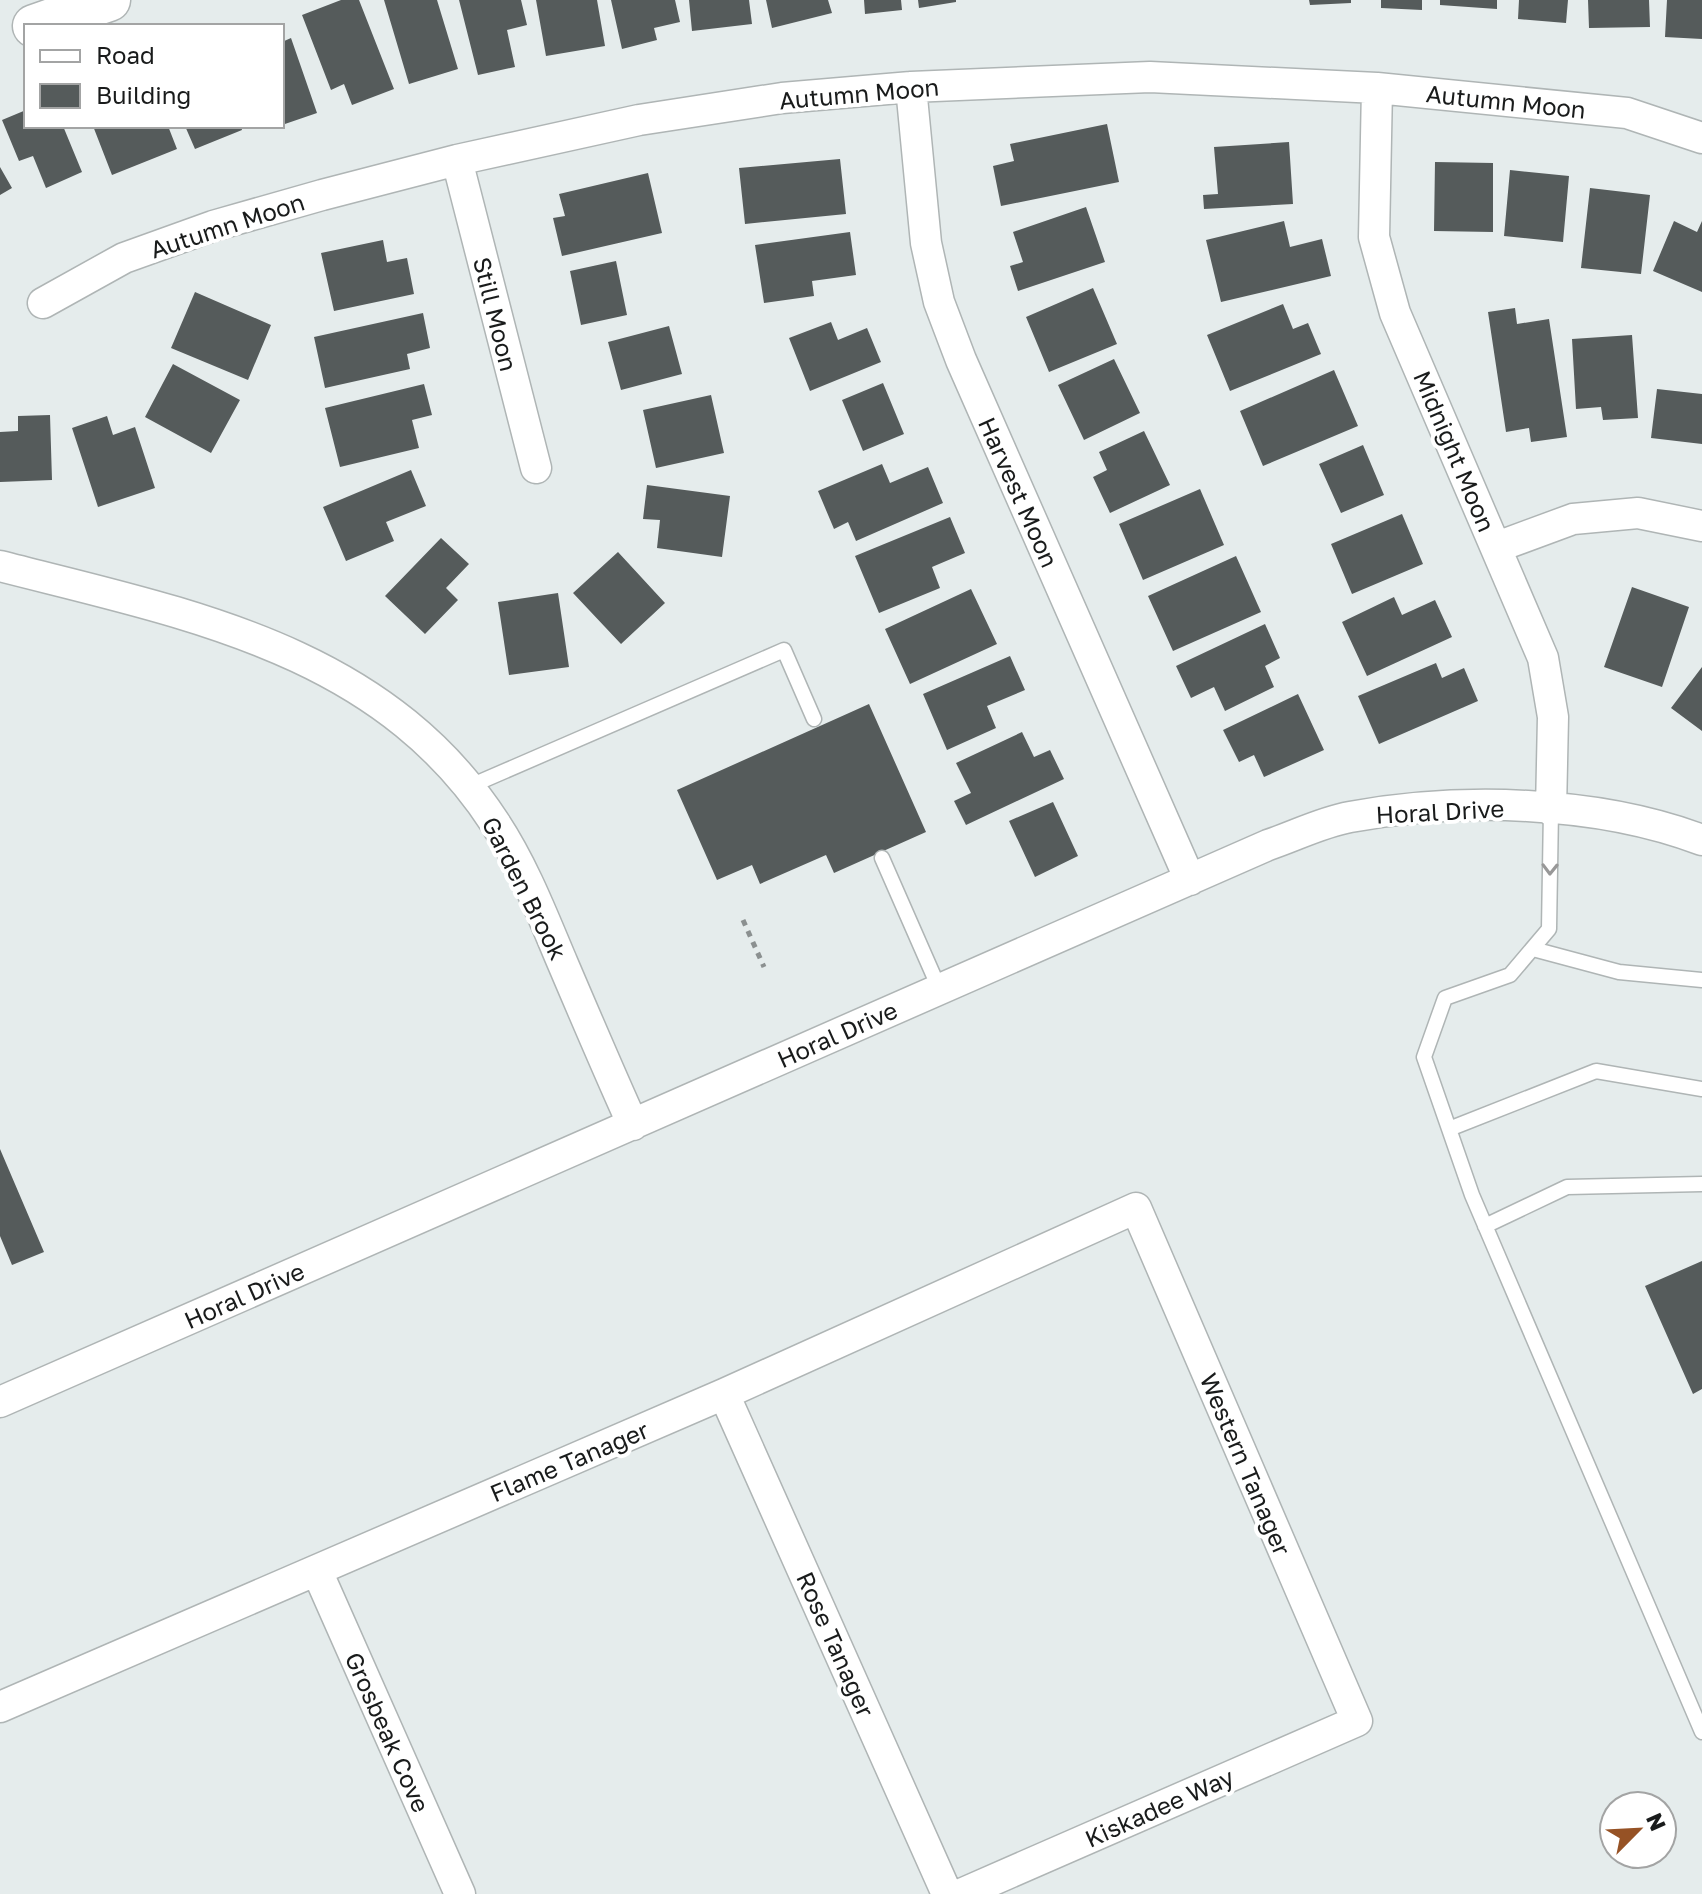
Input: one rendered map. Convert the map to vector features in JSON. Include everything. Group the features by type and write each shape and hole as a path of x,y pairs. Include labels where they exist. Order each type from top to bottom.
{"street":[{"path":"40,24 109,0"},
{"path":"0,39 24,30"},
{"name":"Autumn Moon","path":"43,303 124,258 213,226 457,160 639,120 782,98 911,87 1150,77 1377,88 1627,113 1702,138"},
{"name":"Harvest Moon","path":"911,87 926,243 939,302 961,360 1190,880"},
{"name":"Midnight Moon","path":"1377,88 1374,237 1395,313 1543,658 1553,717 1551,810"},
{"name":"Still Moon","path":"457,160 536,468"},
{"path":"1497,547 1573,519 1638,513 1702,526"},
{"name":"Garden Brook","path":"0,566 232,631 317,664 384,705 438,753 496,824 528,883 633,1125"},
{"name":"Horal Drive","path":"0,1402 1268,845 1346,818 1417,807 1488,804 1628,820 1702,840"},
{"name":"Flame Tanager","path":"0,1707 724,1394 1136,1208"},
{"name":"Western Tanager","path":"1136,1208 1357,1721"},
{"name":"Rose Tanager","path":"724,1394 947,1894"},
{"name":"Grosbeak Cove","path":"317,1571 460,1894"},
{"name":"Kiskadee Way","path":"961,1894 1357,1721"}],"lane":[{"path":"468,787 784,650 814,719"},
{"path":"1551,810 1549,929 1510,975 1445,998 1424,1057 1485,1226 1702,1732"},
{"path":"882,858 939,988"},
{"path":"1533,949 1619,972 1702,980"},
{"path":"1449,1129 1596,1071 1702,1089"},
{"path":"1485,1226 1567,1187 1702,1184"}],"path":[{"path":"743,920 764,967"}],"building":[{"path":"341,0 359,0 394,89 352,105 344,84 331,90 302,15"},
{"path":"384,0 437,0 458,69 409,84"},
{"path":"459,0 521,0 527,25 507,30 515,67 478,75"},
{"path":"536,0 597,0 605,46 546,56"},
{"path":"611,0 675,0 680,22 654,28 657,40 622,49"},
{"path":"689,0 749,0 752,24 692,31"},
{"path":"766,0 828,0 832,13 772,28"},
{"path":"864,0 901,0 902,10 865,14"},
{"path":"918,0 956,0 956,2 919,8"},
{"path":"1309,0 1351,0 1351,3 1310,5"},
{"path":"1381,0 1422,0 1422,10 1381,8"},
{"path":"1440,0 1497,0 1497,9 1440,5"},
{"path":"1519,0 1568,0 1566,23 1518,19"},
{"path":"1588,0 1649,0 1650,27 1589,28"},
{"path":"1667,0 1702,0 1702,39 1665,37"},
{"path":"291,38 317,113 284,124 284,41"},
{"path":"24,111 24,128 64,128 82,172 46,188 33,156 19,161 2,120"},
{"path":"1107,124 1119,182 1001,206 993,166 1014,161 1010,144"},
{"path":"94,128 169,128 177,149 112,175"},
{"path":"186,128 242,128 242,130 195,149"},
{"path":"1289,142 1293,204 1204,209 1203,195 1218,194 1214,147"},
{"path":"840,159 846,214 745,224 739,168"},
{"path":"1435,162 1493,163 1493,232 1434,231"},
{"path":"0,167 12,188 0,195"},
{"path":"1510,170 1569,176 1563,242 1504,236"},
{"path":"648,173 662,233 562,256 553,218 565,216 559,194"},
{"path":"1590,188 1650,195 1641,274 1581,268"},
{"path":"1086,207 1105,262 1018,291 1010,266 1023,262 1013,232"},
{"path":"1284,221 1290,247 1322,239 1331,276 1221,302 1206,240"},
{"path":"1674,221 1697,232 1702,221 1702,292 1653,271"},
{"path":"850,232 856,275 812,281 814,296 764,303 755,245"},
{"path":"383,240 387,262 407,258 414,294 334,311 321,253"},
{"path":"616,261 627,315 581,325 570,271"},
{"path":"1093,288 1117,344 1049,372 1026,317"},
{"path":"195,292 271,325 248,380 171,348"},
{"path":"1283,304 1293,329 1308,323 1321,354 1230,391 1207,335"},
{"path":"1515,308 1517,324 1549,319 1567,437 1531,442 1529,428 1506,432 1488,312"},
{"path":"423,313 430,348 407,354 410,369 325,388 314,337"},
{"path":"831,322 838,340 867,328 881,362 810,391 789,338"},
{"path":"669,326 682,374 621,390 608,342"},
{"path":"1632,335 1638,418 1603,420 1601,407 1576,409 1572,339"},
{"path":"1114,359 1140,413 1084,440 1058,385"},
{"path":"173,364 240,400 211,453 145,417"},
{"path":"1334,370 1358,426 1263,466 1240,411"},
{"path":"883,383 904,434 863,451 842,400"},
{"path":"424,384 432,415 412,420 419,448 340,467 325,408"},
{"path":"1657,389 1702,394 1702,444 1651,438"},
{"path":"711,395 724,453 656,468 643,410"},
{"path":"50,415 52,480 0,482 0,432 18,431 18,416"},
{"path":"107,416 113,435 135,427 155,488 98,507 72,428"},
{"path":"1144,431 1170,485 1110,513 1093,477 1107,470 1099,452"},
{"path":"1363,445 1384,495 1341,513 1319,464"},
{"path":"882,464 890,483 928,467 943,503 856,541 848,522 834,529 818,491"},
{"path":"411,470 426,506 386,522 394,541 346,561 323,507"},
{"path":"647,485 730,496 722,557 657,548 660,520 643,519"},
{"path":"1200,489 1224,545 1143,580 1119,524"},
{"path":"1402,514 1423,564 1352,594 1331,544"},
{"path":"950,517 965,553 932,567 940,588 879,613 855,556"},
{"path":"441,538 469,564 446,588 458,600 425,634 385,596"},
{"path":"618,552 665,603 621,644 573,593"},
{"path":"1236,556 1261,612 1173,651 1148,596"},
{"path":"1632,587 1689,607 1662,687 1604,667"},
{"path":"971,589 997,644 910,684 885,629"},
{"path":"558,593 569,667 509,675 498,602"},
{"path":"1394,597 1402,615 1435,600 1452,637 1367,676 1342,622"},
{"path":"1265,624 1280,658 1265,666 1274,687 1225,711 1214,687 1191,698 1176,666"},
{"path":"1010,656 1025,690 987,706 996,728 947,750 923,694"},
{"path":"1436,663 1442,678 1464,668 1478,701 1379,744 1358,696"},
{"path":"1702,667 1702,731 1671,708"},
{"path":"1298,694 1324,750 1264,777 1254,755 1239,762 1223,730"},
{"path":"869,704 926,832 834,873 826,855 760,884 752,865 717,880 677,790"},
{"path":"1022,732 1034,757 1050,750 1064,779 966,825 954,801 971,793 956,763"},
{"path":"1053,802 1078,856 1035,877 1009,821"},
{"path":"0,1149 44,1252 12,1265 0,1236"},
{"path":"1702,1261 1702,1389 1693,1394 1645,1286"}]}
